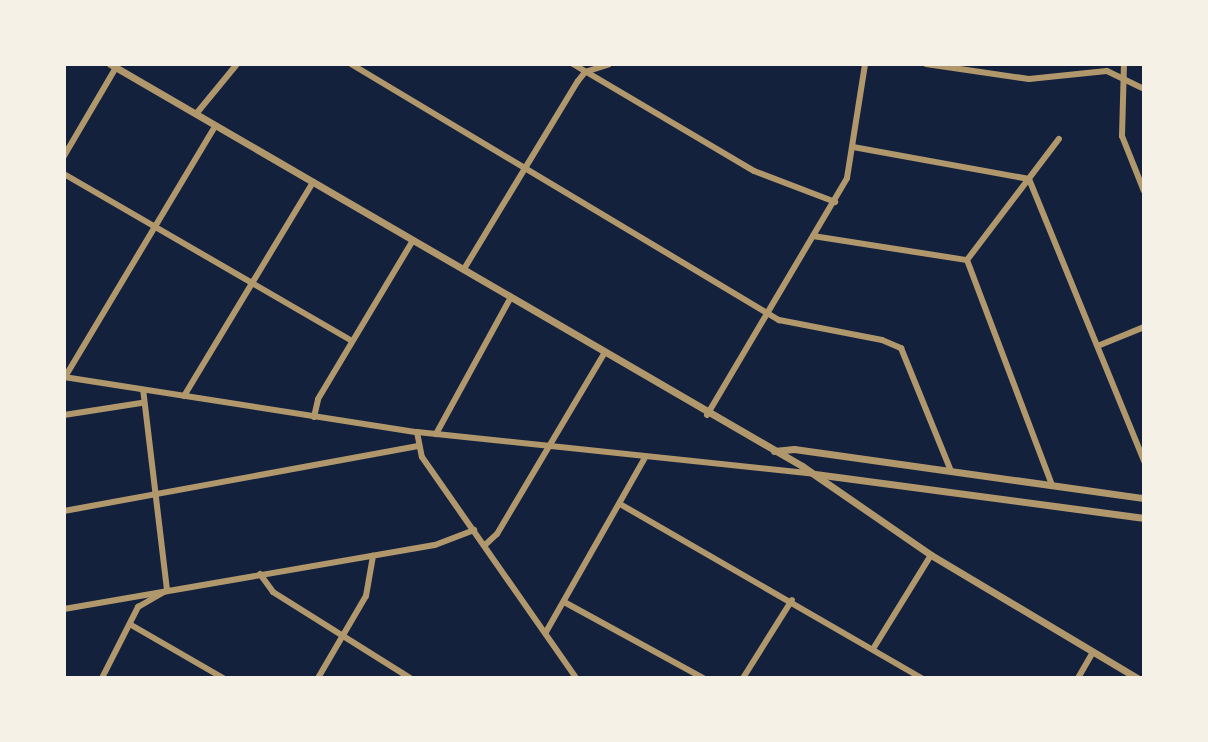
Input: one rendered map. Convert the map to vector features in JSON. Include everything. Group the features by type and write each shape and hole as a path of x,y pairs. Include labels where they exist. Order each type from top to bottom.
{"street":[{"path":"196,114 237,64"},
{"path":"351,64 792,325 882,340 901,348 951,471"},
{"path":"573,64 754,171 835,202"},
{"path":"464,269 585,72 609,64"},
{"path":"707,415 765,311 835,202 853,147 865,64"},
{"path":"926,64 1029,79 1096,67 1144,89"},
{"path":"1124,64 1121,77 1122,136 1144,191"},
{"path":"64,156 115,65 707,415 815,474 931,555 1137,678"},
{"path":"215,126 65,377 417,432 815,474 1144,518"},
{"path":"967,260 1059,139"},
{"path":"853,147 1029,179"},
{"path":"64,174 352,341"},
{"path":"1029,179 1100,345 1144,461"},
{"path":"184,396 313,182"},
{"path":"813,236 967,260"},
{"path":"314,417 318,399 413,240"},
{"path":"967,260 1052,485"},
{"path":"436,434 510,299"},
{"path":"1100,345 1144,327"},
{"path":"485,545 497,534 604,354"},
{"path":"143,390 141,403 167,590"},
{"path":"64,415 141,403"},
{"path":"417,432 418,446 574,675 566,678"},
{"path":"64,511 418,446"},
{"path":"774,451 794,449 1144,498"},
{"path":"546,632 566,603 645,458"},
{"path":"620,504 792,600 921,678"},
{"path":"64,609 435,545 474,530"},
{"path":"873,649 931,555"},
{"path":"318,678 372,579 373,556"},
{"path":"260,574 267,588 341,638 410,678"},
{"path":"102,678 133,626 138,607 167,590"},
{"path":"743,678 792,600"},
{"path":"566,603 703,678"},
{"path":"133,626 223,678"},
{"path":"1078,678 1093,652"}]}
